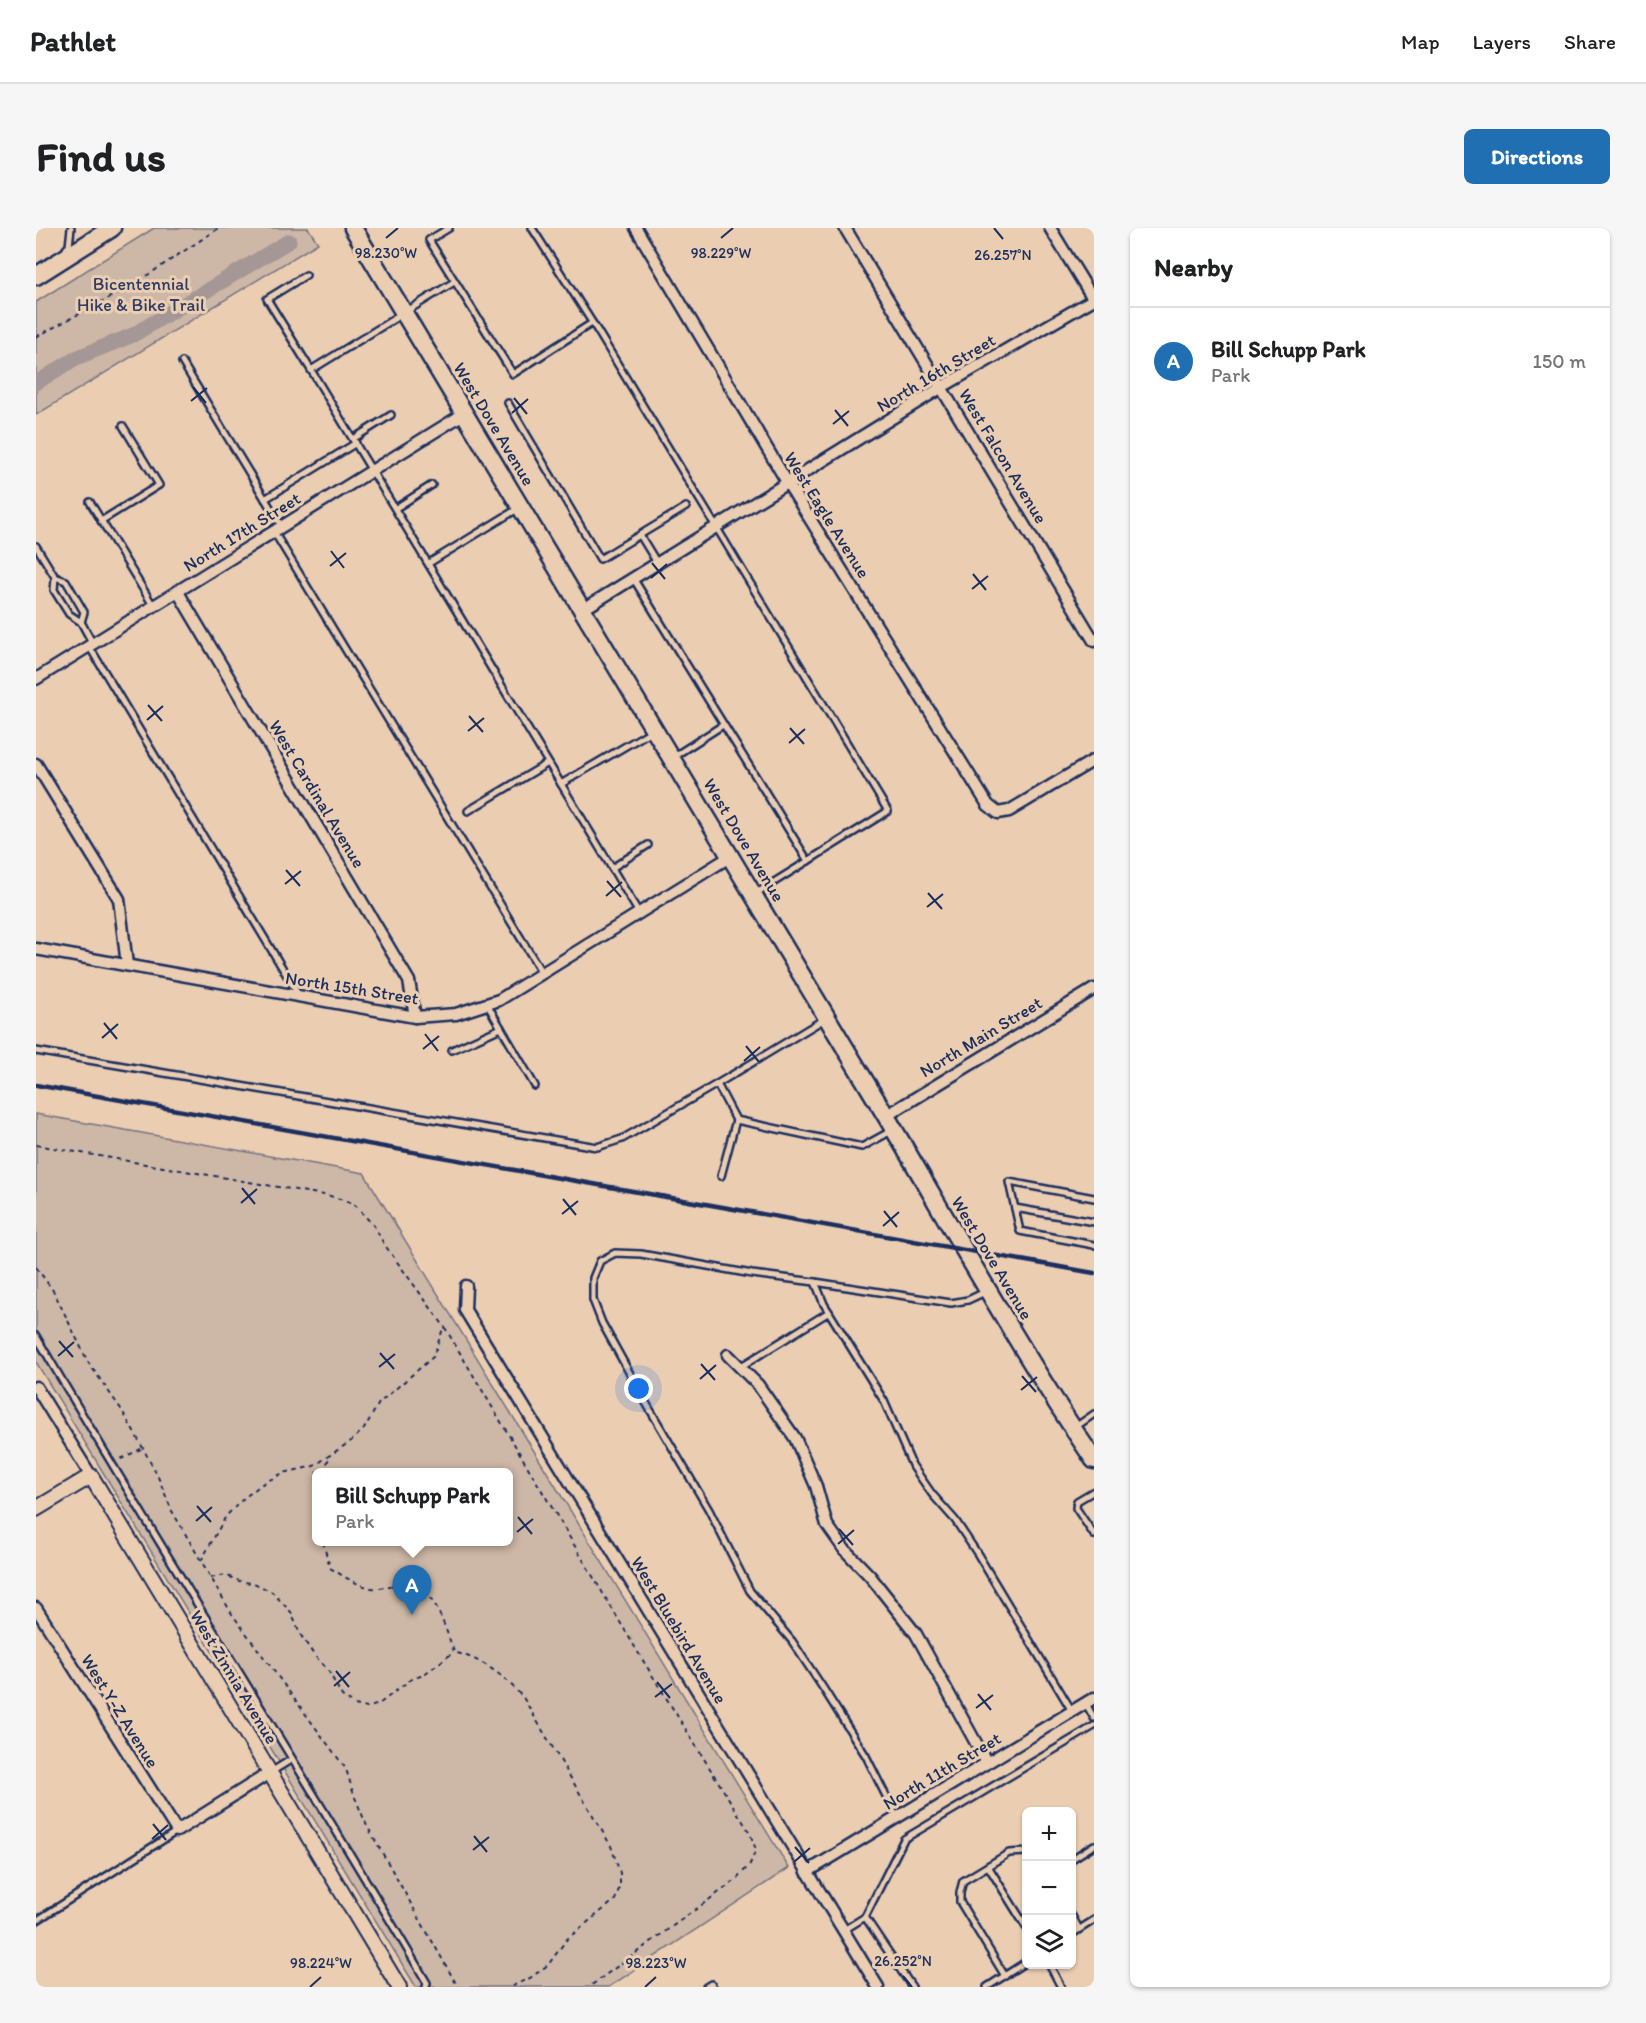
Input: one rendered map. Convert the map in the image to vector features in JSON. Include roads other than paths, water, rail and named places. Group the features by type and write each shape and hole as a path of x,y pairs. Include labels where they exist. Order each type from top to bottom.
{"main road":[{"path":"36,276 112,228"},
{"name":"West Dove Avenue","path":"357,234 828,1017 988,1290 1094,1460"}],"street":[{"name":"West Eagle Avenue","path":"636,228 787,482 982,798 992,810 998,813 1009,811 1094,760"},
{"name":"West Falcon Avenue","path":"846,228 1094,640"},
{"path":"1050,228 1094,299"},
{"name":"North 16th Street","path":"582,610 942,387 1094,299"},
{"name":"North 17th Street","path":"36,679 465,413"},
{"name":"West Cardinal Avenue","path":"178,592 409,981 415,1017"},
{"path":"36,764 119,899 127,965"},
{"name":"North 15th Street","path":"36,950 415,1017 456,1014 499,1000 731,856"},
{"name":"North Main Street","path":"890,1122 1094,989"},
{"name":"West Bluebird Avenue","path":"466,1286 465,1310 878,1987"},
{"path":"728,1355 758,1385 795,1438 816,1486 827,1525 844,1549 870,1576 916,1634 987,1763"},
{"name":"West Zinnia Avenue","path":"36,1387 399,1987"},
{"path":"36,1509 91,1476"},
{"name":"West Y-Z Avenue","path":"36,1608 177,1831"},
{"name":"North 11th Street","path":"807,1872 1090,1701"},
{"path":"177,1831 271,1772"}],"lane":[{"path":"56,263 69,246 71,228"},
{"path":"448,228 429,240 513,374 592,323"},
{"path":"532,228 888,810 754,894"},
{"path":"306,275 267,299 396,508 639,913"},
{"path":"311,370 454,282"},
{"path":"182,362 265,499 278,530 542,973"},
{"path":"508,403 600,559 686,507"},
{"path":"265,499 391,415"},
{"path":"101,521 159,485 123,426"},
{"path":"396,508 432,485"},
{"path":"90,502 153,607"},
{"path":"429,563 521,507"},
{"path":"640,535 657,563"},
{"path":"36,546 56,577 66,581 84,612 81,621"},
{"path":"56,577 54,590 69,614 81,621 91,645 299,996"},
{"path":"633,578 808,861"},
{"path":"672,758 723,725"},
{"path":"561,784 654,729"},
{"path":"468,811 548,763"},
{"path":"612,868 648,845"},
{"path":"487,1004 535,1086"},
{"path":"36,1051 597,1147 622,1139 828,1017"},
{"path":"452,1050 501,1028"},
{"path":"717,1084 736,1120 721,1176"},
{"path":"736,1120 862,1147 890,1122"},
{"path":"1094,1198 1009,1182 1020,1231 1094,1245"},
{"path":"1015,1208 1094,1222"},
{"path":"897,1818 866,1756 823,1688 792,1641 750,1591 709,1510 645,1401 603,1323 593,1300 593,1278 600,1261 615,1253 642,1254 752,1274 951,1303 968,1300 988,1290"},
{"path":"815,1282 829,1312 884,1401 912,1465 932,1494 955,1520 977,1553 1072,1711"},
{"path":"740,1367 829,1312"},
{"path":"36,1336 110,1464 379,1901 427,1983 426,1987"},
{"path":"1073,1429 1094,1414"},
{"path":"1094,1491 1077,1501 1076,1508 1094,1535"},
{"path":"1090,1701 1094,1718"},
{"path":"843,1930 866,1917 904,1839 1094,1726"},
{"path":"271,1772 292,1759"},
{"path":"36,1921 177,1831"},
{"path":"1076,1856 1094,1845"},
{"path":"1005,1976 960,1902 960,1892 963,1881 1009,1853 1022,1852"},
{"path":"988,1866 1022,1921"},
{"path":"866,1917 912,1987"},
{"path":"1076,1931 1094,1920"},
{"path":"1076,1924 1079,1929"},
{"path":"987,1987 1022,1965"},
{"path":"1051,1969 1061,1987"},
{"path":"706,1987 711,1984 713,1987"}],"waterway":[{"path":"36,383 76,358 133,335 289,241"}],"railway":[{"path":"36,1085 1094,1273"}],"place":[{"name":"Bill Schupp Park","path":"412,1615"}],"park label":[{"name":"Bicentennial Hike & Bike Trail","path":"141,294"}]}
